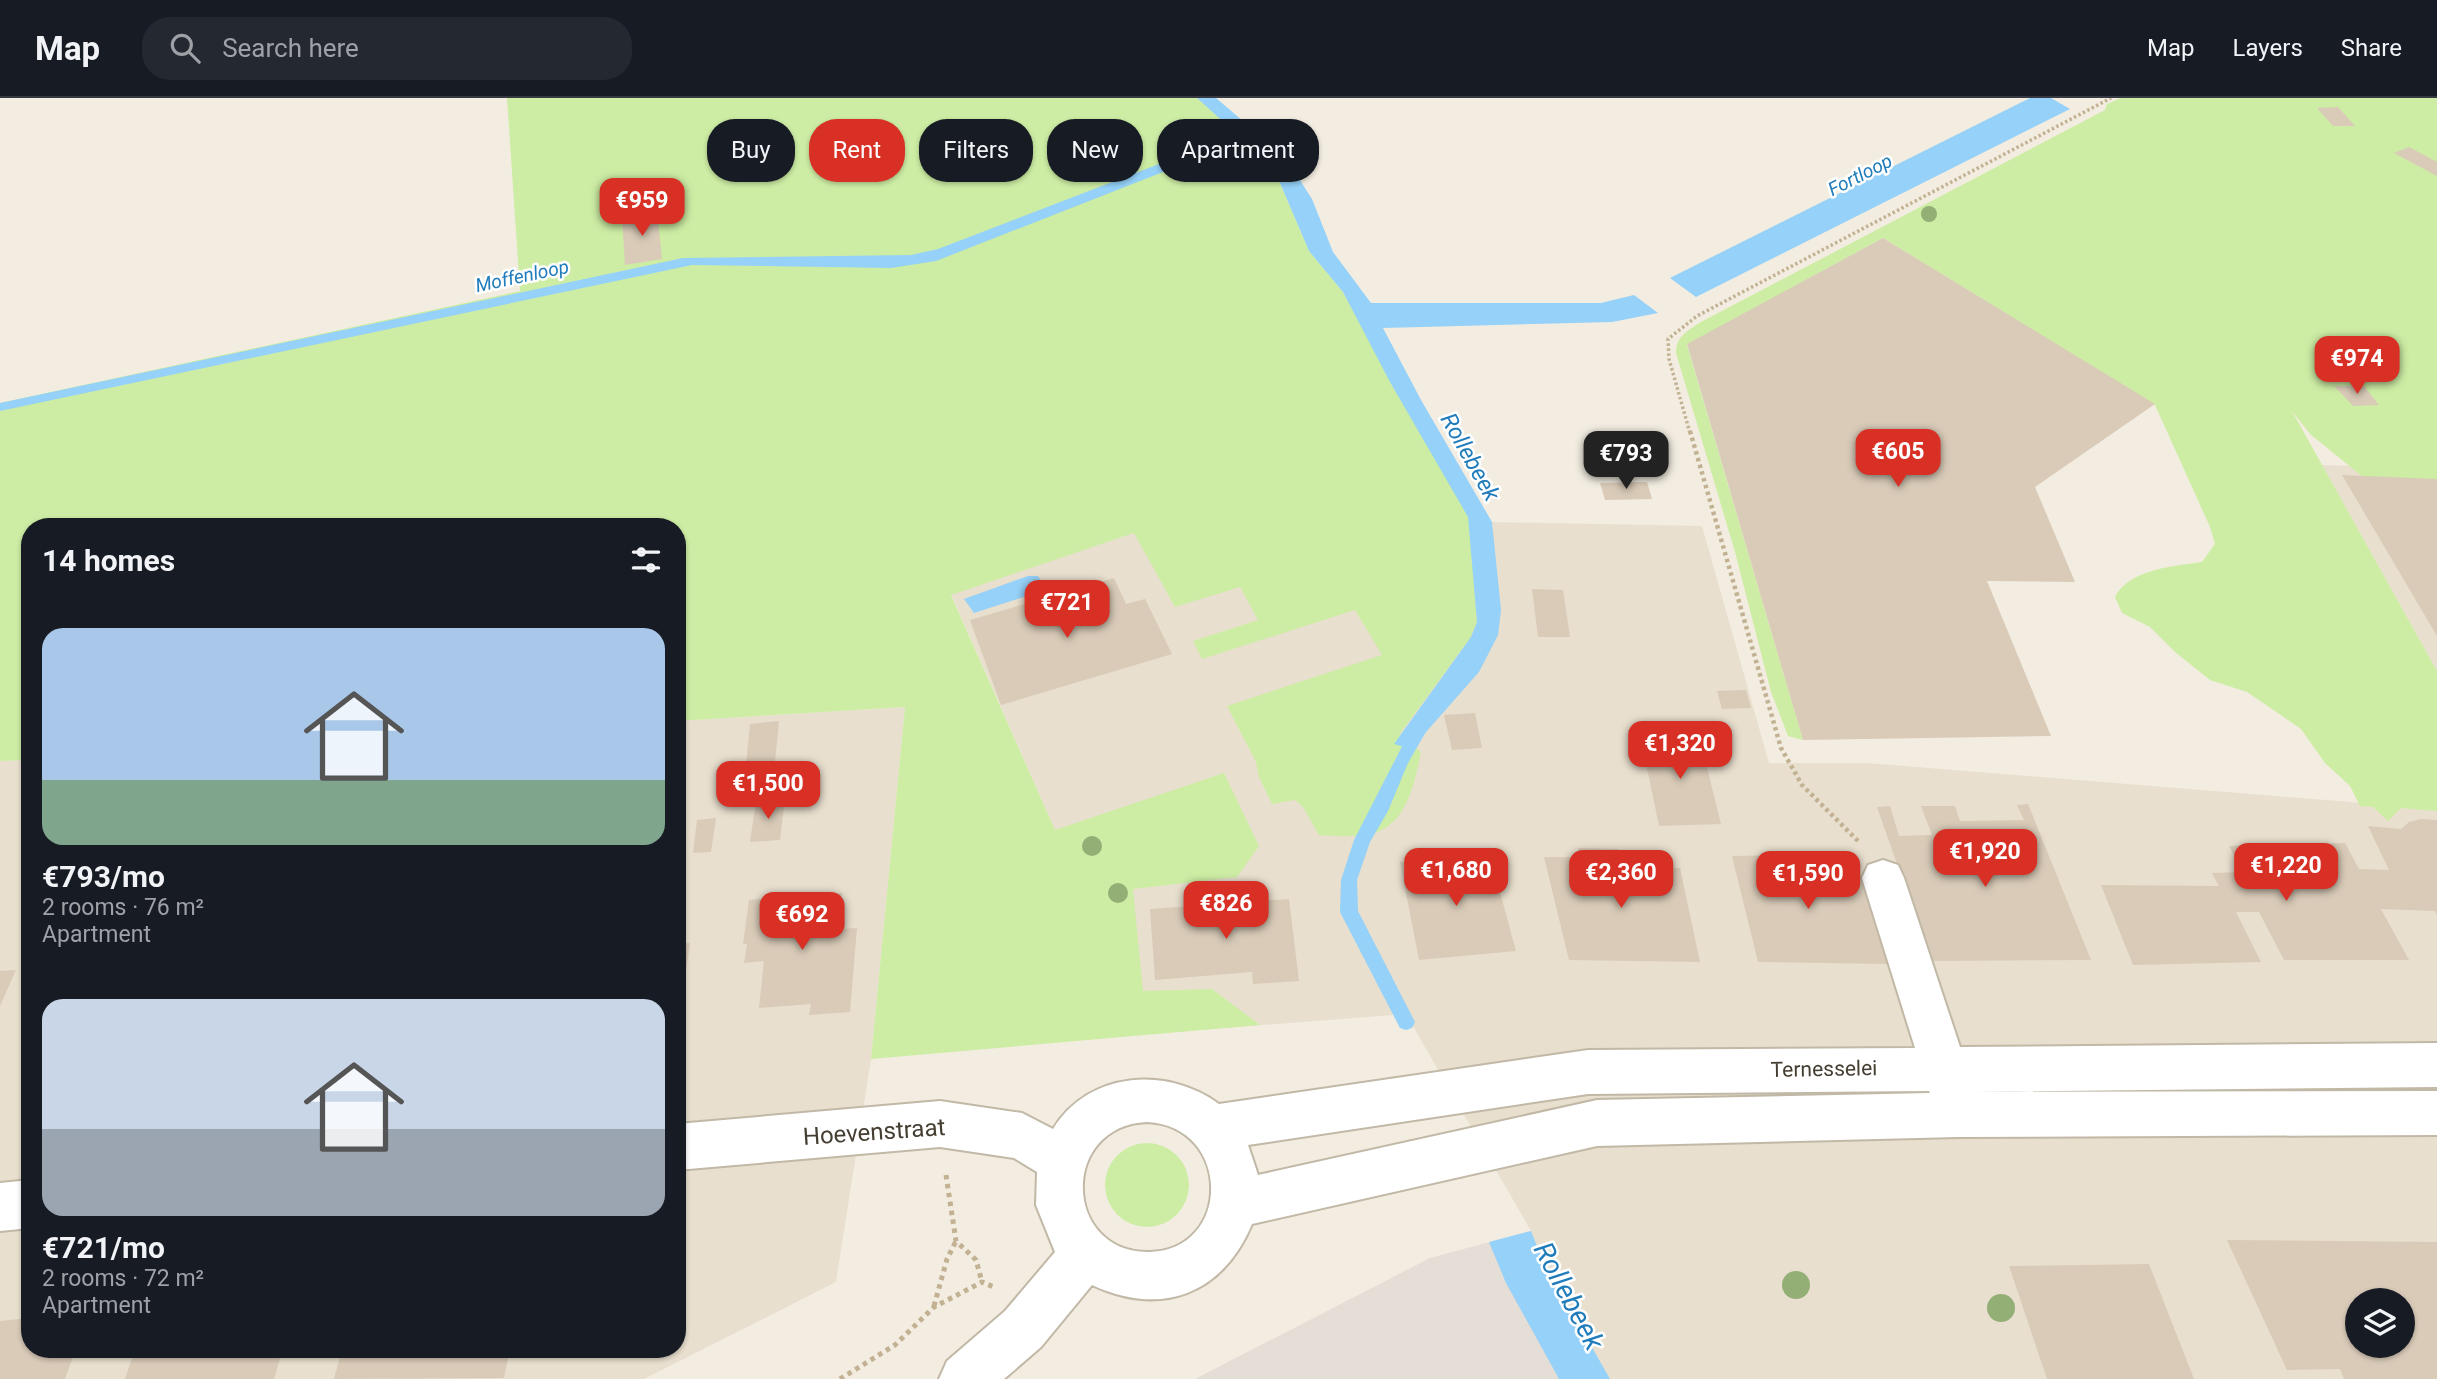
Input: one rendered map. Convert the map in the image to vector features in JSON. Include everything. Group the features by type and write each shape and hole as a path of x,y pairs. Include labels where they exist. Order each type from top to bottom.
{"street":[{"path":"1883,878 1958,1115"},
{"name":"Ternesselei","path":"1214,1127 1588,1072 2437,1065"},
{"path":"1143,1098 1170,1101 1194,1111 1214,1127 1233,1162 1234,1204 1223,1232 1202,1257 1174,1273 1142,1278 1112,1272 1085,1255 1066,1228 1058,1195 1063,1162 1076,1138 1094,1118 1117,1104 1143,1098"},
{"path":"1234,1204 1597,1123 1958,1115 2437,1113"},
{"name":"Hoevenstraat","path":"686,1146 940,1124 1022,1136 1063,1162"},
{"path":"0,1207 21,1205"},
{"path":"965,1379 1023,1329 1085,1255"}],"path":[{"path":"1883,878 1871,854 1802,785 1781,748 1668,359 1668,338 1697,316 2111,98"},
{"path":"934,1307 947,1259 956,1241 940,1124"},
{"path":"956,1241 976,1260 982,1282"},
{"path":"840,1379 895,1345 934,1307 982,1282 1045,1304"}],"shaded area":[{"path":"2322,465 2437,469 2437,671"},
{"path":"1469,517 1492,522 1702,526 1769,763 1867,763 2437,809 2437,1379 1610,1379 1543,1261 1531,1231 1406,1014 1134,1035 1055,830 951,594 1134,533"},
{"path":"905,707 871,1059 836,1282 686,1358 686,720"},
{"path":"21,760 21,1358 686,1358 644,1379 0,1379 0,761"},
{"path":"1531,1231 1543,1261 1610,1379 1195,1379 1430,1258"}],"green space":[{"path":"507,98 1197,98 1221,119 1157,119 1157,182 1280,183 1309,251 1343,292 1469,517 1477,622 1471,637 1399,735 1421,752 1416,776 1402,811 1394,821 1374,833 1353,836 1319,835 1303,807 1295,800 1272,804 1259,777 1256,762 1227,706 1382,655 1355,610 1202,659 1193,641 1258,620 1240,587 1175,607 1134,533 951,595 1055,830 1224,773 1259,846 1237,877 1133,889 1143,991 1212,989 1260,1025 871,1059 905,707 686,720 686,518 21,518 21,760 0,761 0,403 520,291"},
{"path":"2121,98 2437,98 2437,495 2379,490 2310,434 2292,411 2437,671 2437,811 2401,808 2388,821 2373,807 2360,806 2350,786 2325,763 2301,729 2247,692 2210,680 2175,652 2150,627 2122,613 2115,597 2131,580 2154,571 2202,562 2215,544 2210,527 2155,405 1883,238 1687,345 1803,740 1788,736 1771,692 1735,552 1676,353 1678,343 1683,335 1699,323 2105,110 2107,104"},
{"path":"1147,1143 1170,1150 1182,1162 1189,1185 1182,1208 1170,1220 1147,1227 1124,1220 1112,1208 1105,1185 1112,1162 1124,1150"}],"water":[{"path":"1197,98 1216,98 1241,119 1220,119"},
{"path":"2030,98 2051,98 2070,109 1696,297 1670,278"},
{"path":"1157,165 1157,174 1143,180 1143,170"},
{"path":"1112,182 1137,182 936,261 891,268 692,265 0,411 0,403 683,258 911,255 938,249"},
{"path":"1301,182 1312,199 1333,252 1371,303 1601,303 1634,295 1658,313 1612,322 1383,328 1421,400 1492,522 1501,610 1498,635 1479,672 1411,749 1394,744 1471,637 1477,622 1468,517 1390,382 1343,292 1309,251 1280,183"},
{"path":"1028,576 1038,576 1044,586 1042,591 974,613 964,599"},
{"path":"1531,1231 1543,1261 1610,1379 1559,1379 1506,1283 1489,1242"}],"building":[{"path":"2338,107 2355,126 2333,126 2317,108"},
{"path":"2409,147 2437,162 2437,176 2394,153"},
{"path":"657,210 662,259 625,265 622,216"},
{"path":"1883,238 2155,404 2035,487 2075,582 1987,581 2051,736 1803,740 1687,344"},
{"path":"2334,386 2364,386 2379,405 2353,406"},
{"path":"2342,475 2437,479 2437,636"},
{"path":"1647,482 1652,499 1605,500 1600,483"},
{"path":"1114,578 1126,604 1145,599 1172,654 1001,705 970,620"},
{"path":"1532,589 1563,590 1570,637 1538,637"},
{"path":"1746,690 1751,708 1722,709 1717,691"},
{"path":"1475,713 1482,748 1452,750 1444,715"},
{"path":"779,721 775,761 746,765 750,724"},
{"path":"1668,731 1698,731 1721,824 1659,826 1641,739 1664,738 1668,753 1673,753"},
{"path":"785,799 780,840 750,842 756,801"},
{"path":"2028,804 2091,960 1931,961 1877,807 1890,806 1899,836 1932,835 1921,806 1955,806 1960,821 2024,820 2017,805"},
{"path":"716,818 711,852 693,853 697,820"},
{"path":"2421,819 2437,820 2437,915 2435,911 2381,909 2409,960 2284,960 2259,912 2236,912 2261,962 2133,965 2101,885 2219,886 2212,873 2243,872 2229,846 2345,843 2359,869 2389,870 2368,826 2401,829 2409,822"},
{"path":"1578,848 1619,849 1621,869 1680,868 1700,962 1569,960 1544,857 1580,857"},
{"path":"1490,855 1516,951 1419,960 1400,862"},
{"path":"1792,855 1794,861 1857,863 1889,964 1758,962 1732,856"},
{"path":"842,893 838,929 857,928 850,1012 809,1015 811,1004 759,1008 764,961 744,963 747,944 743,944 749,900"},
{"path":"1289,899 1299,981 1253,984 1252,972 1155,980 1150,909"},
{"path":"686,943 690,943 686,970"},
{"path":"16,970 0,1006 0,971"},
{"path":"2227,1240 2437,1242 2437,1379 2344,1379 2340,1369 2287,1370"},
{"path":"2149,1264 2194,1379 2047,1379 2009,1266"},
{"path":"21,1319 21,1358 73,1358 65,1379 0,1379 0,1321"},
{"path":"132,1358 280,1358 274,1379 125,1379"},
{"path":"340,1358 508,1358 504,1378 334,1379"}],"waterway":[{"name":"Rollebeek","path":"1406,1022 1349,912 1349,880 1362,840 1382,806 1401,761 1419,730"}],"water label":[{"name":"Fortloop","path":"1860,175"},
{"name":"Moffenloop","path":"522,276"}]}
